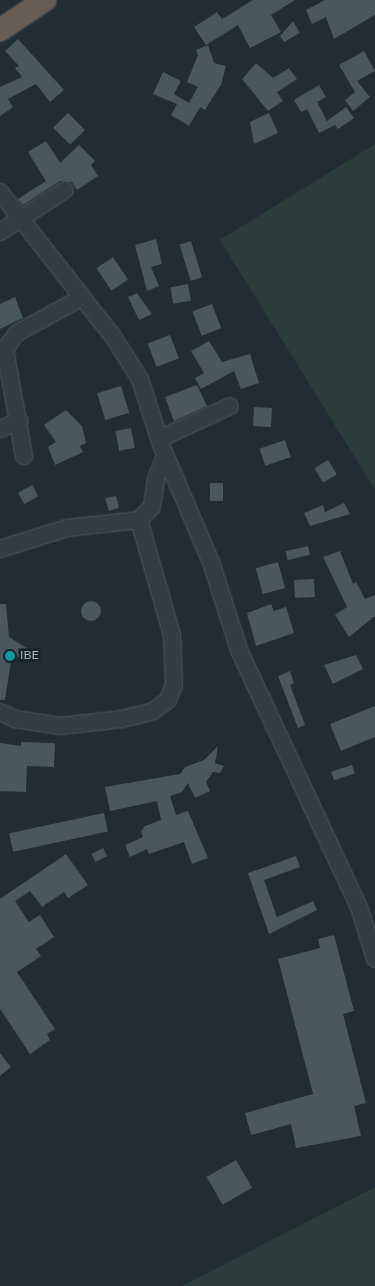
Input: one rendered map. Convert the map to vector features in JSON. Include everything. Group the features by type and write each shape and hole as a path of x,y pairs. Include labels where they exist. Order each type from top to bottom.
{"highway":[{"path":"0,30 45,0"}],"street":[{"path":"0,232 65,190"},
{"path":"0,192 20,220 83,297 140,379 159,439 211,562 239,650 360,910 375,959"},
{"path":"24,456 19,421 4,349 17,333 83,297"},
{"path":"159,439 230,406"},
{"path":"0,429 19,421"},
{"path":"0,549 67,528 139,520 152,506 156,479 166,456"},
{"path":"0,712 15,719 61,726 122,719 153,711 168,700 174,684 172,635 139,520"}],"green space":[{"path":"375,144 375,490 220,240"},
{"path":"375,1187 375,1286 182,1286"}],"building":[{"path":"253,0 295,0 271,15 281,32 250,48 238,25 206,45 194,27 217,12 222,19"},
{"path":"325,0 375,0 375,15 334,39 326,17 312,24 306,10"},
{"path":"293,21 300,33 284,42 280,36"},
{"path":"18,39 64,90 50,102 36,84 8,99 13,107 0,116 0,87 22,77 15,68 19,66 5,51"},
{"path":"208,45 214,63 226,66 221,85 205,110 200,107 189,126 171,115 177,104 153,94 163,72 181,81 174,94 189,103 198,87 187,82 198,55 196,50"},
{"path":"364,51 375,71 357,81 370,97 353,111 345,100 355,92 339,65"},
{"path":"256,63 273,78 289,68 297,79 277,92 283,101 268,111 242,79"},
{"path":"319,85 326,97 317,102 327,121 346,107 354,118 338,129 335,125 319,133 307,109 301,112 294,100"},
{"path":"68,113 85,130 70,145 53,128"},
{"path":"269,113 278,133 254,144 250,122"},
{"path":"46,141 60,163 79,145 95,161 91,165 98,176 77,190 72,182 60,181 23,205 18,199 46,181 28,152"},
{"path":"156,239 162,264 151,267 159,286 147,291 135,245"},
{"path":"191,241 202,277 191,281 180,245"},
{"path":"113,257 128,279 112,291 96,268"},
{"path":"188,284 191,301 173,304 170,287"},
{"path":"137,293 152,314 139,320 128,297"},
{"path":"15,297 23,318 0,329 0,304"},
{"path":"212,304 221,328 202,336 192,312"},
{"path":"170,335 179,358 157,367 148,344"},
{"path":"209,341 222,362 250,354 259,383 241,389 234,371 201,389 195,378 204,373 191,351"},
{"path":"197,385 207,406 174,421 165,397"},
{"path":"121,386 129,413 105,420 97,393"},
{"path":"254,407 272,408 271,427 253,426"},
{"path":"66,410 82,426 86,443 80,446 83,452 55,465 48,447 56,442 44,425"},
{"path":"131,428 135,448 119,451 115,431"},
{"path":"285,440 291,457 265,466 259,449"},
{"path":"328,460 337,475 323,483 314,468"},
{"path":"210,483 223,483 223,501 210,501"},
{"path":"32,485 38,496 24,504 18,493"},
{"path":"116,496 119,508 109,511 105,498"},
{"path":"344,503 350,514 310,526 304,513 323,505 325,512"},
{"path":"308,546 310,555 288,560 286,551"},
{"path":"340,551 353,584 356,582 365,599 375,595 375,616 349,637 335,615 347,607 323,557"},
{"path":"278,562 285,588 263,594 256,568"},
{"path":"314,579 315,597 295,598 294,580"},
{"path":"91,601 98,604 101,611 98,618 91,621 84,618 81,611 84,604"},
{"name":"IBE","path":"0,604 6,604 9,637 30,650 11,662 5,700 0,700"},
{"path":"271,604 274,611 286,607 294,633 256,646 247,613"},
{"path":"356,655 363,669 333,684 324,665"},
{"path":"290,671 294,683 290,685 305,725 298,728 278,676"},
{"path":"375,706 375,737 341,751 330,724"},
{"path":"21,742 55,743 54,767 27,766 26,792 0,791 0,743 21,746"},
{"path":"218,746 215,763 224,766 220,773 213,772 206,782 210,791 195,798 188,783 182,792 170,796 176,815 188,811 208,858 192,864 184,842 149,854 147,849 130,857 125,845 143,837 141,831 145,826 161,820 157,801 110,811 105,787 180,774 185,767 204,760"},
{"path":"352,765 355,774 334,780 331,772"},
{"path":"104,813 108,832 13,852 9,833"},
{"path":"103,848 107,856 96,862 91,854"},
{"path":"66,854 88,885 68,898 64,892 42,907 30,891 15,901 29,922 40,915 54,937 36,949 41,956 17,972 55,1029 47,1034 50,1040 30,1054 0,1009 0,899"},
{"path":"296,856 300,867 264,880 277,917 313,901 317,910 269,934 248,873"},
{"path":"334,935 354,1011 343,1014 366,1103 354,1106 361,1136 296,1148 291,1124 251,1135 245,1113 313,1094 278,959 320,948 318,939"},
{"path":"0,1053 11,1067 0,1076"},
{"path":"236,1160 252,1188 223,1205 207,1177"}],"place":[{"name":"IBE","path":"10,656"}]}
